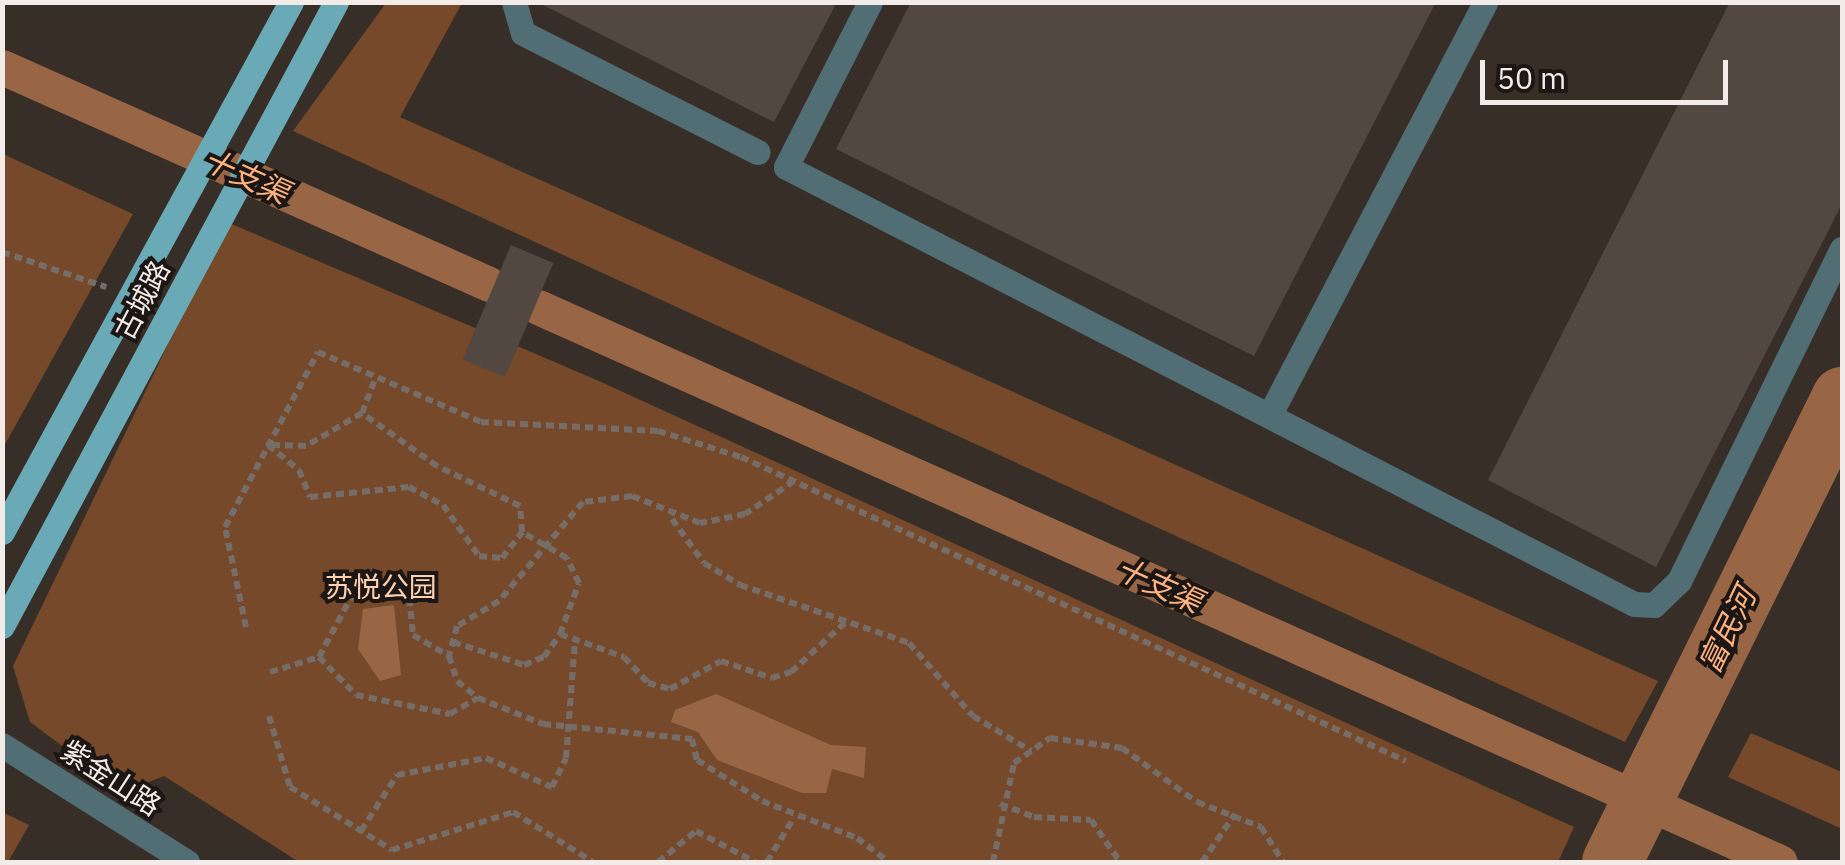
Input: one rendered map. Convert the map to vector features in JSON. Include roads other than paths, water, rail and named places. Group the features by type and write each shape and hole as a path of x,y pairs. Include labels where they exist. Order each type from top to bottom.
{"main road":[{"name":"古城路","path":"2,532 290,2"},
{"name":"古城路","path":"2,626 336,2"}],"street":[{"path":"514,2 523,33 758,152"},
{"path":"870,2 786,167 1634,604 1654,605 1679,581 1842,248"},
{"path":"1270,414 1485,2"},
{"name":"紫金山路","path":"2,745 187,862"}],"waterway":[{"name":"十支渠","path":"2,67 489,284"},
{"name":"十支渠","path":"538,307 1780,862"},
{"name":"富民河","path":"1612,862 1842,397"}],"park label":[{"name":"苏悦公园","path":"381,587"}]}
